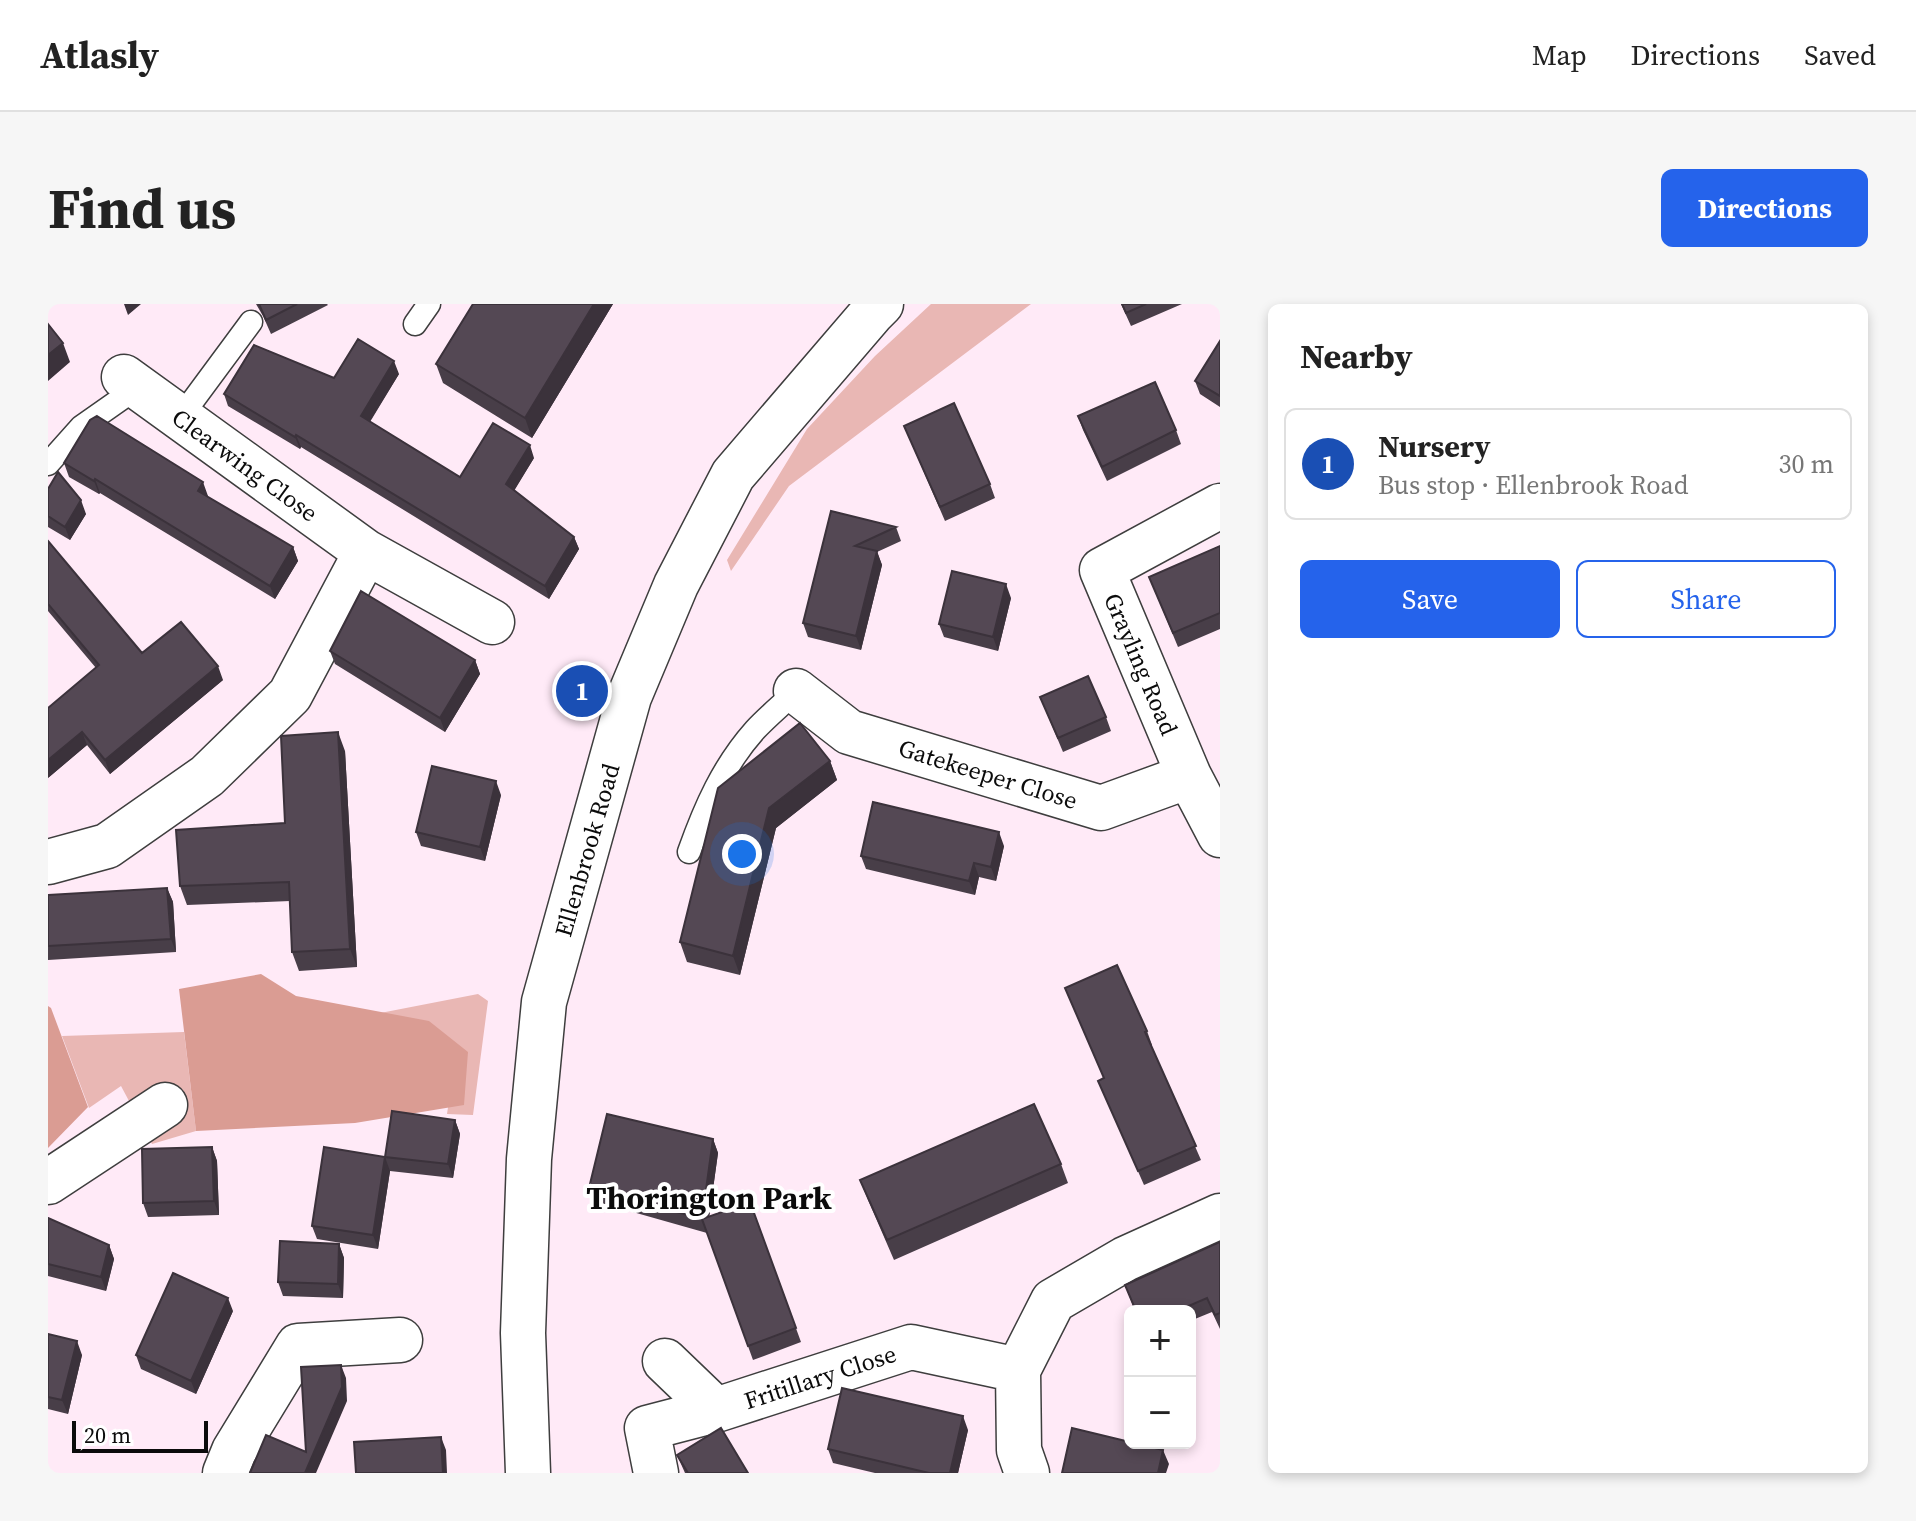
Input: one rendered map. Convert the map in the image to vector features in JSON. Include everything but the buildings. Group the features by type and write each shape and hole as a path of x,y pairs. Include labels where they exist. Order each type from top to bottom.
{"street":[{"name":"Ellenbrook Road","path":"528,1473 523,1333 528,1175 544,1002 629,697 676,585 733,475 871,307"},
{"name":"Clearwing Close","path":"131,382 366,552 492,622"},
{"name":"Grayling Road","path":"1220,506 1102,570 1189,776 1220,835"},
{"path":"48,862 107,846 207,776 290,695 366,552"},
{"name":"Gatekeeper Close","path":"796,691 849,732 1101,808 1189,776"},
{"path":"48,1182 165,1105"},
{"path":"1027,1473 1019,1450 1018,1370 1053,1301 1125,1259 1220,1216"},
{"path":"225,1473 234,1451 298,1346 400,1340"},
{"name":"Fritillary Close","path":"656,1473 647,1428 716,1410 911,1347 1018,1370"},
{"name":"Fritillary Close","path":"665,1361 716,1410"}],"lane":[{"path":"415,324 429,304"},
{"path":"180,418 251,322"},
{"path":"48,464 81,427 131,382"},
{"path":"689,852 705,807 723,775 754,731 796,691"}],"shaded area":[{"path":"931,304 1031,304 789,486 731,571 727,560 807,429 875,356"},
{"path":"261,974 296,996 429,1021 468,1052 464,1105 355,1123 196,1131 179,989"},
{"path":"478,994 488,1001 473,1115 447,1114 452,1080 370,1015"},
{"path":"48,1006 88,1107 48,1148"},
{"path":"184,1032 196,1131 152,1144 121,1086 89,1108 62,1036"}],"place":[{"name":"Nursery","path":"582,691"}],"district":[{"name":"Thorington Park","path":"709,1198"}]}
